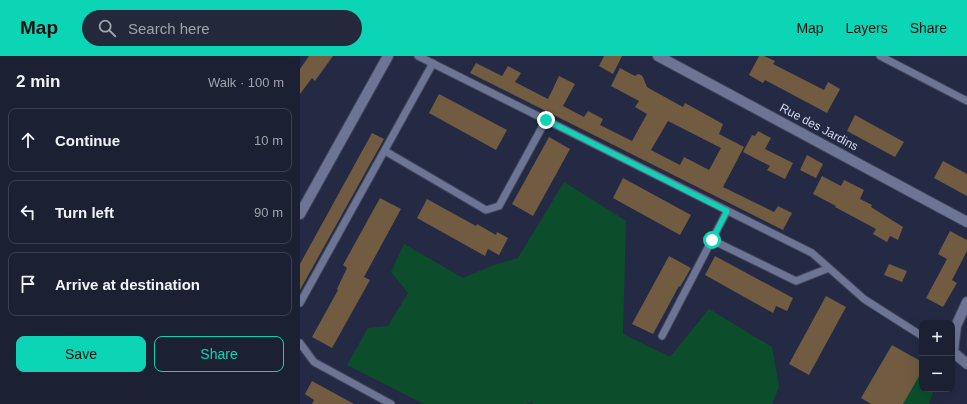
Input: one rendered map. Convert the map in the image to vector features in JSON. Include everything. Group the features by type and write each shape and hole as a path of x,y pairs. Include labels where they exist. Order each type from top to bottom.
{"street":[{"path":"300,214 388,56"},
{"name":"Rue des Jardins","path":"658,56 967,222"},
{"path":"955,333 956,326 967,302"},
{"path":"955,354 967,364"}],"lane":[{"path":"418,56 812,253 864,299 919,334"},
{"path":"880,56 967,101"},
{"path":"300,303 433,63"},
{"path":"385,150 486,210 499,206 546,120"},
{"path":"662,336 727,211"},
{"path":"712,240 796,281 829,268"},
{"path":"300,343 314,362 391,404"}],"green space":[{"path":"564,182 626,221 623,334 670,357 709,309 772,347 779,387 772,404 533,404 532,402 526,404 424,404 347,365 368,328 388,326 408,293 391,272 404,244 463,278 494,265 518,258"},
{"path":"913,356 919,359 919,392 933,392 929,404 888,404"}],"building":[{"path":"309,56 333,56 315,81 312,78 300,94 300,69"},
{"path":"604,56 622,56 613,74 599,66"},
{"path":"759,56 764,56 775,61 773,64 824,90 828,82 840,89 827,113 765,80 763,83 749,75"},
{"path":"476,63 502,76 508,66 521,73 515,82 548,99 559,76 575,84 563,106 584,117 588,111 603,119 600,125 632,141 647,114 635,107 639,101 611,86 620,68 635,76 638,74 641,75 647,87 652,90 683,107 685,103 723,124 719,134 744,147 723,187 774,212 778,206 792,213 783,230 470,73","holes":["668,121 721,148 709,170 684,157 680,165 651,150"]},
{"path":"439,94 507,130 496,150 429,113"},
{"path":"855,115 904,142 895,157 847,131"},
{"path":"758,131 771,138 765,149 793,163 785,179 767,170 770,166 743,152 752,135 755,136"},
{"path":"372,133 384,139 300,290 300,264"},
{"path":"549,137 570,149 533,216 512,204"},
{"path":"807,155 823,164 816,178 800,170"},
{"path":"943,161 967,174 967,196 934,178"},
{"path":"822,176 841,186 844,180 864,190 860,199 872,205 871,207 903,227 898,240 890,236 887,242 873,234 876,229 813,194"},
{"path":"623,178 691,215 680,235 613,198"},
{"path":"380,198 401,209 364,277 370,280 332,348 312,337 338,290 337,289 347,268 343,265"},
{"path":"427,199 476,226 477,224 496,235 497,232 508,238 499,255 488,249 485,256 417,218"},
{"path":"950,231 967,240 967,251 952,280 957,283 943,307 926,298 947,259 938,254"},
{"path":"669,256 691,268 680,287 679,286 653,334 632,324"},
{"path":"715,256 793,298 787,311 776,306 773,313 705,275"},
{"path":"889,264 907,271 902,282 884,275"},
{"path":"826,296 846,307 809,375 789,364"},
{"path":"892,345 919,360 919,376 903,404 871,404 861,398"},
{"path":"312,381 354,404 312,404 314,400 305,394"}],"route":[{"path":"546,120 727,211 712,240"}]}
